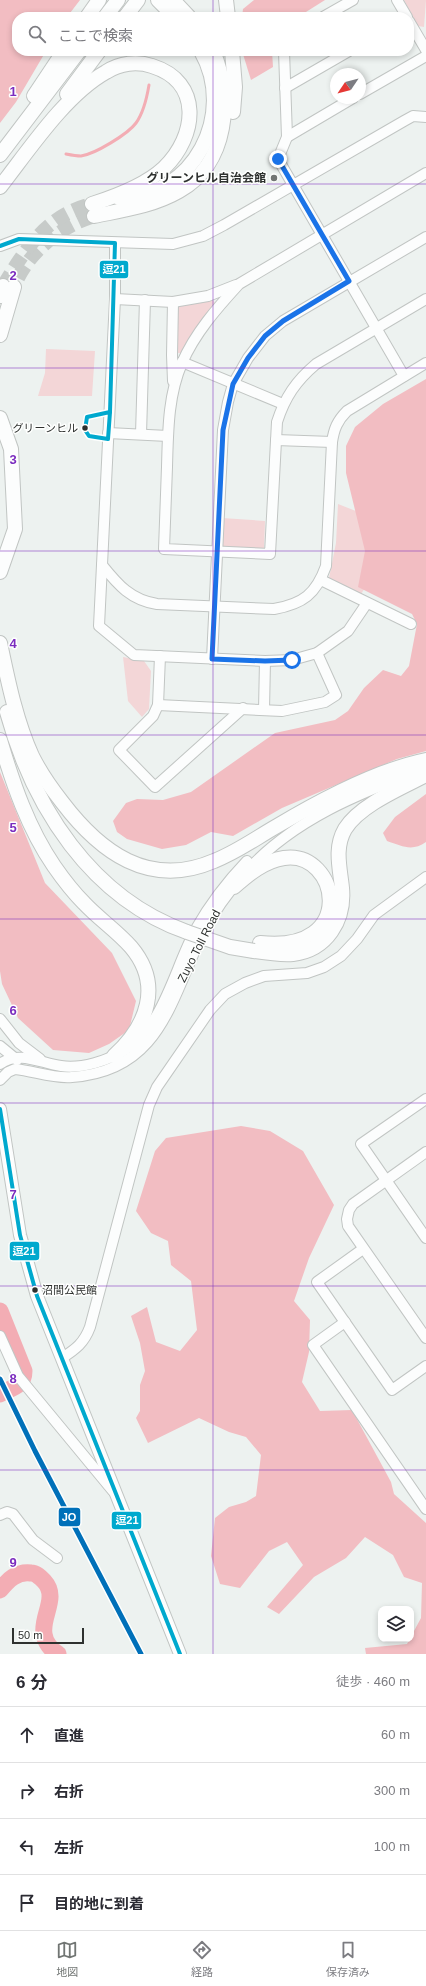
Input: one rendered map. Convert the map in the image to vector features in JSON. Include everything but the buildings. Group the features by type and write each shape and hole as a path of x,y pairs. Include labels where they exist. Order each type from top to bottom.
{"highway":[{"path":"91,12 99,0"},
{"path":"109,12 118,0"},
{"path":"129,12 138,0"},
{"path":"226,0 227,12"},
{"path":"164,1 172,12"},
{"path":"164,1 181,12"},
{"path":"0,148 61,56"},
{"path":"0,156 75,56"},
{"path":"0,182 95,56"},
{"path":"109,198 126,198 160,189 188,168 198,156 206,143 211,127 215,101 212,78 203,56"},
{"path":"198,177 216,146 221,133 224,116 223,85 214,56"},
{"path":"0,187 63,109 92,81 107,71 128,64 147,64 164,70 179,83 188,99 190,119 186,137 178,153 163,169 138,185 109,198 93,210 157,201 179,191 198,177 216,160 225,145 231,128 234,87 232,56"},
{"path":"0,335 6,290"},
{"path":"0,572 15,529 11,449 2,422"},
{"path":"0,643 13,700 32,757 53,806 72,833 98,863 117,881 189,929"},
{"path":"0,684 25,767 48,812 66,840 88,866 111,888 149,914 189,929 225,945 255,947 292,944 302,941 316,933 324,923 330,906 331,896 327,884 312,865 294,858 285,858 262,865 234,886"},
{"path":"0,740 22,803 45,852 73,891 131,948 144,968 148,982 148,1002 142,1021 130,1040 114,1056"},
{"path":"32,757 51,788 70,812 98,841 113,853 143,868 173,871 184,870 213,862 247,846 275,827 324,800 409,764 426,761"},
{"path":"255,947 278,954 296,954 312,948 325,940 334,929 341,912 342,889 338,852 341,836 361,811 426,776"}],"main road":[{"path":"0,1109 20,1235 37,1296 180,1654"}],"street":[{"path":"332,12 353,0"},
{"path":"397,0 404,12"},
{"path":"414,30 426,50"},
{"path":"284,56 287,136 278,159 404,376"},
{"path":"285,88 340,56"},
{"path":"366,91 426,56"},
{"path":"287,136 343,104"},
{"path":"0,246 19,239 155,244 189,241 217,229 413,116 426,117"},
{"path":"115,299 173,302 208,296 239,284 426,173"},
{"path":"212,659 223,430 233,384 248,358 265,336 283,321 426,237"},
{"path":"115,243 115,299 99,626 134,655 265,661 292,660 317,653 348,631 368,603"},
{"path":"174,387 182,362 202,328 217,308 239,284"},
{"path":"173,302 172,355 174,387 168,436 164,550 270,554 277,422 283,404 295,384 316,364 426,299"},
{"path":"141,434 145,300"},
{"path":"182,362 283,404"},
{"path":"102,564 117,584 129,595 143,602 274,609 290,606 302,600 313,591 321,580 326,566 334,428 340,418 347,411 426,363"},
{"path":"108,433 168,436"},
{"path":"276,440 332,442"},
{"path":"321,580 411,624"},
{"path":"158,705 282,711 325,702 336,695 317,653"},
{"path":"160,656 158,705 153,716 119,750 154,787 243,708"},
{"path":"264,710 265,661"},
{"name":"Zuyo Toll Road","path":"13,1057 61,1066 77,1066 114,1056 135,1042 148,1030 162,1005 196,930 210,906 223,888 252,856 295,822 325,804 426,761"},
{"name":"Zuyo Toll Road","path":"0,1080 8,1072 16,1069 70,1077 101,1073 119,1065 142,1049 155,1034 215,912 234,886 272,846 301,825 353,797 426,768"},
{"path":"62,1358 78,1347 86,1338 90,1327 149,1105 157,1087 210,1010 225,994 245,983 264,976 307,973 324,967 341,956 357,939 374,916 426,877"},
{"path":"0,1019 19,1043 44,1062"},
{"path":"0,1046 23,1064 42,1073"},
{"path":"0,1064 13,1057"},
{"path":"426,1099 361,1144 426,1238"},
{"path":"426,1152 353,1204 348,1210 346,1219 348,1226 363,1249 426,1338"},
{"path":"363,1249 317,1282 392,1390 426,1366"},
{"path":"344,1322 313,1345 426,1509"},
{"path":"0,1336 18,1376 25,1386 116,1494"},
{"path":"0,1515 8,1512 13,1514 29,1536 57,1558"}],"shaded area":[{"path":"0,0 80,0 71,12 12,12 12,56 43,56 16,102 0,123"},
{"path":"254,0 325,0 306,12 243,12 243,9"},
{"path":"404,0 426,0 424,27 418,26 414,19 414,12 410,12"},
{"path":"244,56 272,56 273,67 251,80"},
{"path":"212,299 215,303 196,328 181,353 177,353 177,305 197,303"},
{"path":"46,349 95,351 92,396 38,396 45,373"},
{"path":"426,379 426,751 397,759 282,808 233,836 211,832 186,845 162,849 127,839 117,832 113,821 126,803 137,799 163,800 191,792 275,733 335,720 348,711 364,688 383,670 401,676 409,666 417,624 412,614 358,587 365,551 346,473 346,446 355,427 383,404"},
{"path":"338,504 366,515 374,574 361,594 329,578 336,543"},
{"path":"222,518 265,521 264,550 220,547"},
{"path":"123,657 144,661 151,671 149,709 142,717 128,701"},
{"path":"0,772 45,883 112,953 136,1001 129,1030 109,1044 89,1053 53,1050 18,1018 2,984 0,971"},
{"path":"426,794 426,842 416,847 407,847 387,841 383,833 395,817"},
{"path":"241,1126 270,1131 303,1151 334,1205 309,1258 294,1301 310,1320 309,1352 302,1382 320,1411 352,1410 391,1482 394,1494 426,1523 426,1654 366,1654 365,1648 414,1642 414,1631 421,1618 422,1583 404,1577 393,1555 365,1537 346,1558 314,1577 279,1614 267,1607 303,1565 287,1542 269,1551 240,1588 220,1584 211,1556 215,1518 229,1507 246,1502 256,1496 261,1455 246,1437 229,1432 199,1418 148,1443 136,1418 140,1411 140,1385 145,1371 140,1343 131,1316 147,1307 156,1342 180,1351 197,1330 191,1281 171,1265 168,1241 151,1233 136,1211 155,1151 166,1138"}],"waterway":[{"path":"66,154 81,156 94,152 126,133 136,123 141,114 149,85"},
{"path":"0,1311 24,1371 20,1383 0,1394"},
{"path":"0,1590 13,1577 21,1573 33,1573 44,1581 50,1594 44,1634 49,1646 58,1654"}],"tunnel":[{"path":"3,286 29,246 39,235 62,216 76,209 92,204"},
{"path":"18,278 24,267 40,248 60,232 82,220 94,216"}],"transit line":[{"name":"逗21","path":"0,246 19,239 115,243 110,412"},
{"name":"逗21","path":"110,412 108,439 89,436 85,430 87,417 110,412"},
{"name":"逗21","path":"0,1109 20,1235 37,1296 180,1654"},
{"name":"JO","path":"0,1379 35,1451 141,1654"}],"place":[{"name":"グリーンヒル自治会館","path":"274,178"},
{"name":"グリーンヒル","path":"85,428"},
{"name":"沼間公民館","path":"35,1290"}],"route":[{"path":"278,159 349,281 283,321 265,336 248,358 233,384 223,430 212,659 265,661 292,660"}]}
